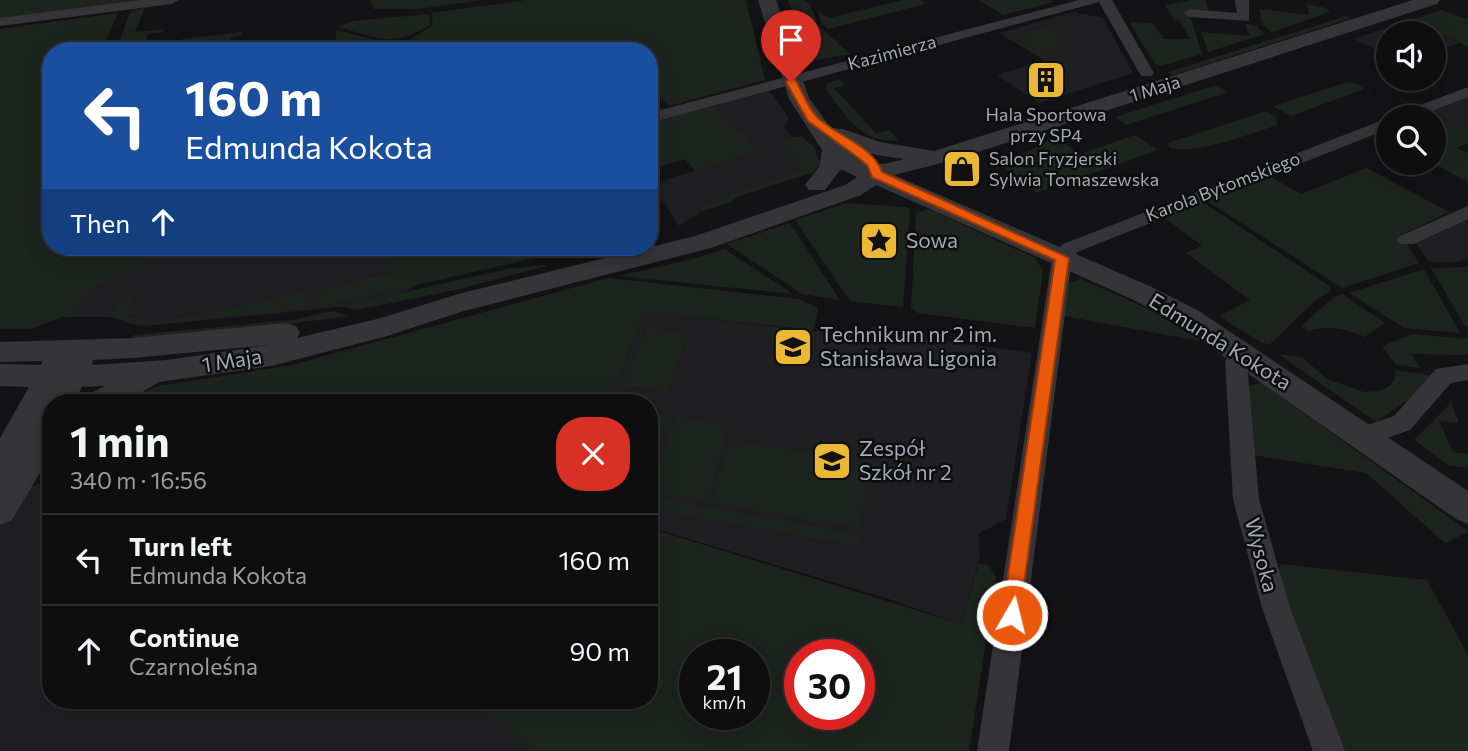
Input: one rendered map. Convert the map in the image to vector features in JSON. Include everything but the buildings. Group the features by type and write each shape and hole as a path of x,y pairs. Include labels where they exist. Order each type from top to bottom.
{"street":[{"path":"0,22 172,0"},
{"path":"767,0 791,82 799,99 829,136 886,150 942,156"},
{"name":"Kazimierza","path":"658,116 1094,0"},
{"path":"1105,0 1146,73"},
{"path":"1190,13 1244,18 1242,0"},
{"name":"1 Maja","path":"658,241 817,185 840,178 877,174 942,156 1431,0"},
{"path":"1434,105 1468,92"},
{"name":"Karola Bytomskiego","path":"1062,258 1070,248 1376,128"},
{"path":"817,185 830,168 829,136"},
{"name":"Edmunda Kokota","path":"829,136 849,164 877,174 1189,318 1244,353 1468,509"},
{"name":"1 Maja","path":"658,253 706,241 853,190 877,174"},
{"path":"1407,240 1468,212"},
{"name":"1 Maja","path":"511,290 613,256"},
{"name":"1 Maja","path":"58,384 271,335 458,303 646,256"},
{"path":"993,751 1062,258"},
{"name":"1 Maja","path":"0,352 58,384 271,355 384,327 458,303"},
{"name":"Wysoka","path":"1244,353 1236,361 1246,499 1276,608 1329,751"},
{"path":"115,394 167,371"},
{"path":"1364,436 1402,423 1444,375 1468,372"},
{"path":"0,377 15,387 58,384"},
{"path":"0,469 42,407"},
{"path":"0,511 28,467 42,428"},
{"path":"0,511 42,463"}],"shaded area":[{"path":"0,0 152,0 0,19"},
{"path":"370,0 477,1 418,9 374,9"},
{"path":"526,0 746,0 765,80 669,106 658,96 658,42 406,42 433,25 431,13"},
{"path":"788,0 804,0 810,5 818,25 850,54 816,60 795,22"},
{"path":"902,0 922,0 925,4 828,29 821,23 818,11 829,18"},
{"path":"978,0 1050,0 1054,2 1004,15"},
{"path":"1206,0 1208,10 1188,9 1202,54 1161,66 1155,64 1129,22 1153,23 1163,39 1190,39 1179,20 1174,20 1165,5"},
{"path":"1307,4 1326,8 1330,12 1272,32 1263,25 1259,9 1309,15"},
{"path":"145,7 135,32 164,29 163,32 148,34 146,40 119,42 130,13"},
{"path":"1441,10 1468,20 1468,46 1446,37 1446,21 1407,21"},
{"path":"1074,12 1103,18 1133,73 1039,103 997,75 1044,60 999,33"},
{"path":"118,13 106,42 42,42 42,256 162,256 97,285 71,317 62,317 31,329 0,329 0,29"},
{"path":"429,14 430,25 395,39 375,37 338,27 352,21"},
{"path":"1346,16 1351,18 1173,75 1168,72"},
{"path":"1056,24 1057,46 1039,52 1015,37"},
{"path":"1245,24 1254,25 1265,34 1208,52 1201,32 1250,36"},
{"path":"336,30 384,42 335,42"},
{"path":"1376,31 1376,49 1353,39"},
{"path":"242,32 241,36 231,37 230,42 181,42 182,39"},
{"path":"1446,37 1460,43 1446,48"},
{"path":"839,79 845,85 834,88 876,133 889,130 899,140 875,138 847,117 825,89 828,83"},
{"path":"1348,82 1358,84 1364,89 1291,116 1273,106"},
{"path":"1216,85 1228,92 1126,125 1115,117"},
{"path":"769,90 789,118 784,127 792,136 785,138 783,146 799,162 799,168 791,174 698,208 701,212 679,226 658,194 658,182 757,152 748,138 711,105"},
{"path":"1468,96 1468,132 1446,121 1445,105"},
{"path":"711,105 748,138 757,152 695,171 685,159 658,167 658,119"},
{"path":"1266,111 1276,117 1277,125 1206,147 1169,147 1168,143"},
{"path":"1446,121 1468,132 1468,143 1457,148 1468,154 1468,182 1446,170"},
{"path":"1135,135 1158,150 1037,193 990,158 1015,156 1055,137 1080,154"},
{"path":"787,137 802,137 814,147 820,163 814,172 737,197 731,202 701,212 698,207 798,170 799,162 783,146"},
{"path":"1367,168 1449,212 1401,235 1419,263 1342,288 1204,199 1268,175 1301,194"},
{"path":"1201,201 1331,287 1330,291 1315,301 1269,345 1219,316 1250,300 1186,253 1202,246 1162,216"},
{"path":"847,203 906,207 910,210 903,307 850,301 795,220"},
{"path":"929,209 1035,258 1043,271 1035,328 918,313 911,308 916,213"},
{"path":"1468,218 1468,258 1457,262 1429,262 1415,242"},
{"path":"790,223 840,300 802,294 727,244"},
{"path":"724,249 793,294 618,276 696,258"},
{"path":"144,256 410,256 416,286 389,299 340,307 145,326 130,324 115,317 62,317 82,289"},
{"path":"388,256 545,256 317,307 317,300 322,298 321,290 391,274"},
{"path":"547,266 456,290 356,310 342,306 512,268"},
{"path":"1468,267 1468,331 1431,268"},
{"path":"1424,269 1460,333 1404,328 1349,293"},
{"path":"608,278 798,299 818,308 814,330 644,312 613,394 138,394 158,386 292,365"},
{"path":"1081,279 1151,310 1205,342 1064,316 1067,283"},
{"path":"139,286 126,311 128,317 142,320 187,317 303,291 306,308 145,326 111,317 125,294"},
{"path":"1342,294 1385,323 1364,337 1337,329 1309,331 1301,326 1333,298"},
{"path":"333,311 350,316 131,339 134,335 292,320"},
{"name":"Zespół Szkół nr 2","path":"644,312 844,334 845,329 867,330 875,327 929,339 1032,353 1006,519 978,534 980,557 961,624 886,598 658,530 658,394 613,394"},
{"path":"647,328 688,334 667,392 624,385"},
{"path":"1413,334 1468,339 1468,355 1411,354 1420,368 1395,364 1382,346"},
{"path":"1278,354 1302,357 1327,379 1364,392 1379,391 1390,386 1395,379 1395,370 1437,376 1426,387 1376,422"},
{"path":"1261,382 1468,532 1445,543 1366,473 1252,455 1248,387"},
{"path":"1451,403 1459,423 1439,421 1453,452 1468,454 1468,468 1448,465 1414,440"},
{"path":"658,413 671,415 658,455"},
{"path":"677,416 728,425 708,501 658,492 658,473"},
{"path":"730,440 868,463 860,528 713,503"},
{"path":"42,482 42,709 479,709 536,751 0,751 0,521 27,488"},
{"path":"658,499 861,535 860,546 658,511"},
{"path":"658,531 961,624 979,563 989,566 996,577 969,751 535,751 477,709 658,709"},
{"path":"1281,564 1427,580 1468,655 1468,751 1341,751 1279,583 1278,571"}],"place":[{"name":"Hala Sportowa przy SP4","path":"1046,80"},
{"name":"Salon Fryzjerski Sylwia Tomaszewska","path":"962,169"},
{"name":"Sowa","path":"879,241"},
{"name":"Technikum nr 2 im. Stanisława Ligonia","path":"793,347"},
{"name":"Zespół Szkół nr 2","path":"832,461"}],"route":[{"path":"791,82 807,113 818,126 835,134 864,156 873,164 877,174 1062,258 1012,615"}]}
